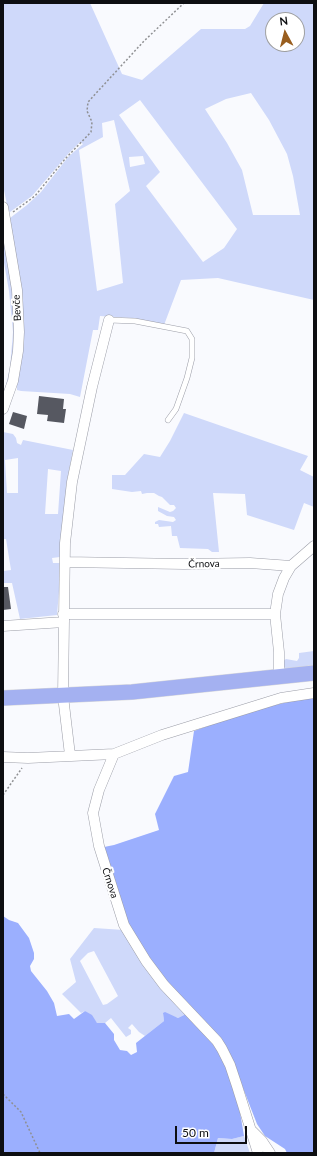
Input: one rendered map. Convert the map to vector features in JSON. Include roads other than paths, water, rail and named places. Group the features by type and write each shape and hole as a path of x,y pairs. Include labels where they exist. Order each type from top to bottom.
{"main road":[{"path":"3,698 132,692 279,678 314,673"}],"street":[{"name":"Bevče","path":"3,207 16,290 18,332 18,350 13,381 3,408"},
{"path":"70,755 63,696 63,618 66,562 65,543 72,482 92,387 109,320"},
{"path":"279,678 279,652 275,614 278,594 284,578 291,566 314,546"},
{"name":"Črnova","path":"66,562 184,564 250,563 291,566"},
{"path":"3,626 63,618 275,614"},
{"path":"3,757 28,758 114,754 162,735 274,700 314,693"},
{"name":"Črnova","path":"114,754 99,790 93,813 99,846 124,925 146,961 164,985 217,1041 230,1065 258,1153"},
{"path":"251,1130 262,1141 270,1153"}],"lane":[{"path":"109,320 135,321 186,331 192,339 192,358 187,378 176,409 168,420"}]}
